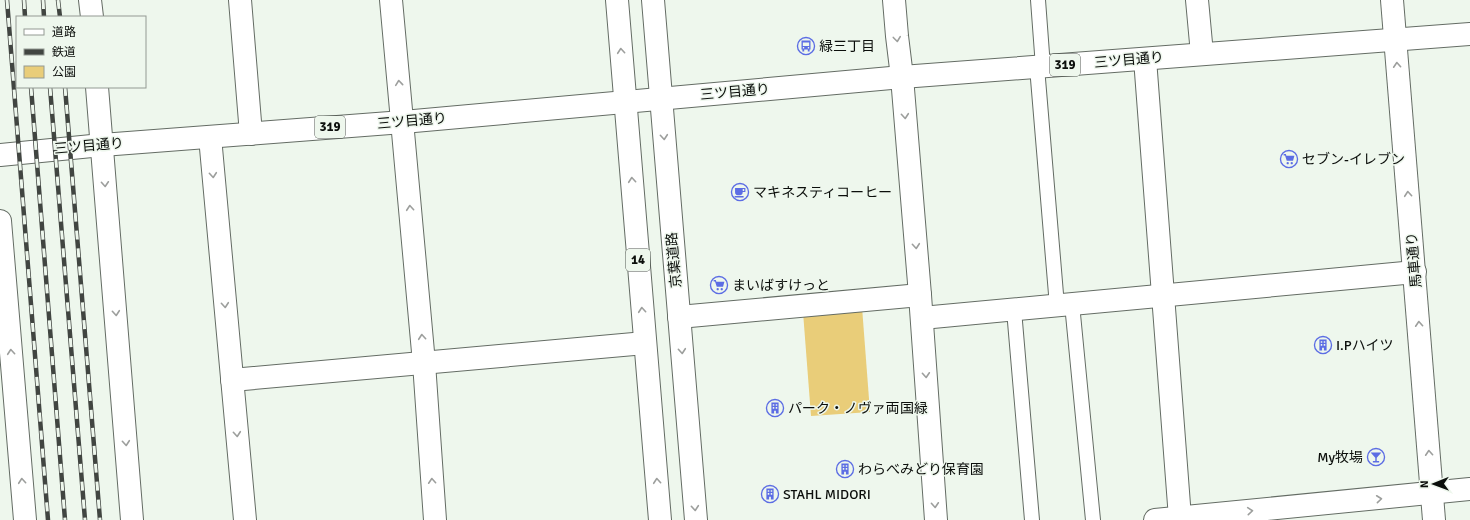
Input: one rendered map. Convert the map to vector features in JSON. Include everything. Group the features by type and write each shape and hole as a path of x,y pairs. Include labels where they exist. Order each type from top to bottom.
{"main road":[{"path":"90,0 92,16"},
{"path":"240,0 251,134"},
{"path":"391,0 424,363 435,520"},
{"name":"14","path":"617,0 660,520"},
{"name":"京葉道路","path":"653,0 696,520"},
{"path":"894,0 896,36 902,77 922,318 936,520"},
{"path":"1197,0 1202,54"},
{"name":"馬車通り","path":"1392,0 1434,520"},
{"name":"三ツ目通り","path":"0,155 102,145 403,122 902,77 1470,34"},
{"path":"1145,58 1180,518"},
{"path":"97,88 132,520"},
{"path":"210,137 245,520"},
{"path":"0,220 7,392 25,520"},
{"path":"922,318 1415,272"},
{"path":"679,317 920,295"},
{"path":"232,380 645,343"},
{"path":"1155,520 1312,513 1470,489"}],"lane":[{"path":"1038,0 1040,67 1064,305 1093,520"},
{"path":"1014,310 1032,520"}],"green space":[{"path":"862,307 870,412 811,416 803,312"}],"railway":[{"path":"7,0 48,520"},
{"path":"24,0 25,16"},
{"path":"43,0 44,16"},
{"path":"58,0 60,16"},
{"path":"31,88 65,520"},
{"path":"50,88 85,520"},
{"path":"65,88 100,520"}],"place":[{"name":"緑三丁目","path":"806,46"},
{"name":"セブン-イレブン","path":"1289,159"},
{"name":"マキネスティコーヒー","path":"740,192"},
{"name":"まいばすけっと","path":"719,285"},
{"name":"I.Pハイツ","path":"1323,345"},
{"name":"パーク・ノヴァ両国緑","path":"775,408"},
{"name":"My牧場","path":"1376,457"},
{"name":"わらべみどり保育園","path":"845,469"},
{"name":"STAHL MIDORI","path":"770,494"}]}
